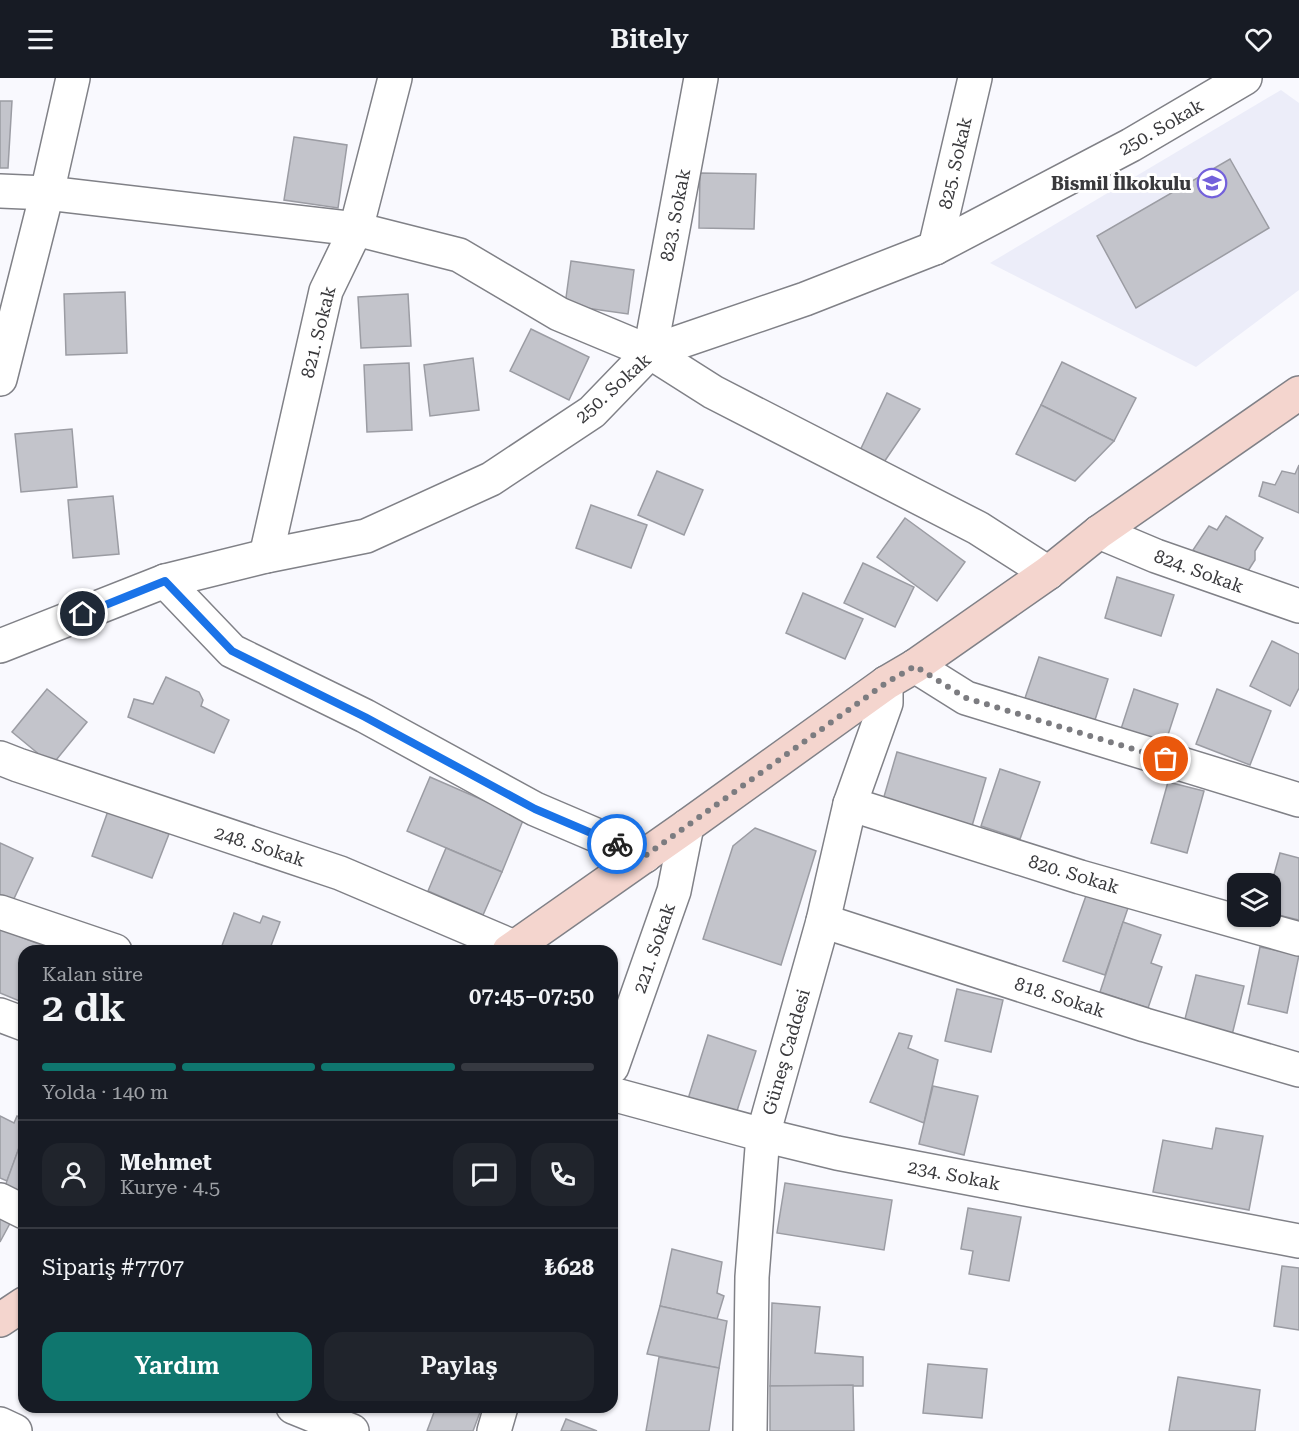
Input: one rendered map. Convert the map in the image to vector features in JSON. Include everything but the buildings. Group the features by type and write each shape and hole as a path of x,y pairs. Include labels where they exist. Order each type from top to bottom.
{"main road":[{"path":"518,945 886,683 915,666 1048,573 1099,532 1299,393"},
{"path":"0,1320 18,1309"}],"street":[{"path":"0,379 47,193 73,78"},
{"name":"821. Sokak","path":"266,556 326,291 356,229 395,78"},
{"name":"823. Sokak","path":"650,352 701,78"},
{"name":"825. Sokak","path":"935,248 975,78"},
{"name":"250. Sokak","path":"0,646 165,581 266,556 366,536 491,479 592,412 650,352 805,299 935,248 1131,145 1245,78"},
{"path":"0,191 47,193 356,229 459,255 559,314 650,352 714,392 978,528 1048,573"},
{"name":"824. Sokak","path":"1099,532 1156,556 1299,606"},
{"path":"165,581 232,651 365,717 535,809 645,856"},
{"path":"915,666 966,698 1299,800"},
{"name":"Güneş Caddesi","path":"750,1431 752,1277 763,1135 823,921 850,804 886,703 886,683"},
{"name":"248. Sokak","path":"0,758 340,873 503,945"},
{"name":"820. Sokak","path":"850,804 1080,877 1299,939"},
{"name":"221. Sokak","path":"618,1050 674,891 687,826"},
{"path":"0,912 97,945"},
{"name":"818. Sokak","path":"823,921 1145,1024 1299,1070"},
{"path":"0,1015 18,1022"},
{"name":"234. Sokak","path":"618,1096 837,1153 1299,1241"},
{"path":"0,1200 18,1209"},
{"path":"308,1413 352,1431"},
{"path":"494,1431 499,1413"},
{"path":"0,1424 15,1431"}],"shaded area":[{"name":"Bismil İlkokulu","path":"1281,90 1299,103 1299,290 1196,367 990,263"}],"way so far":[{"path":"617,844 645,856 886,683 915,666 966,698 1166,759"}],"place":[{"name":"Bismil İlkokulu","path":"1212,183"}],"route":[{"path":"83,614 165,581 232,651 365,717 535,809 617,844"}]}
